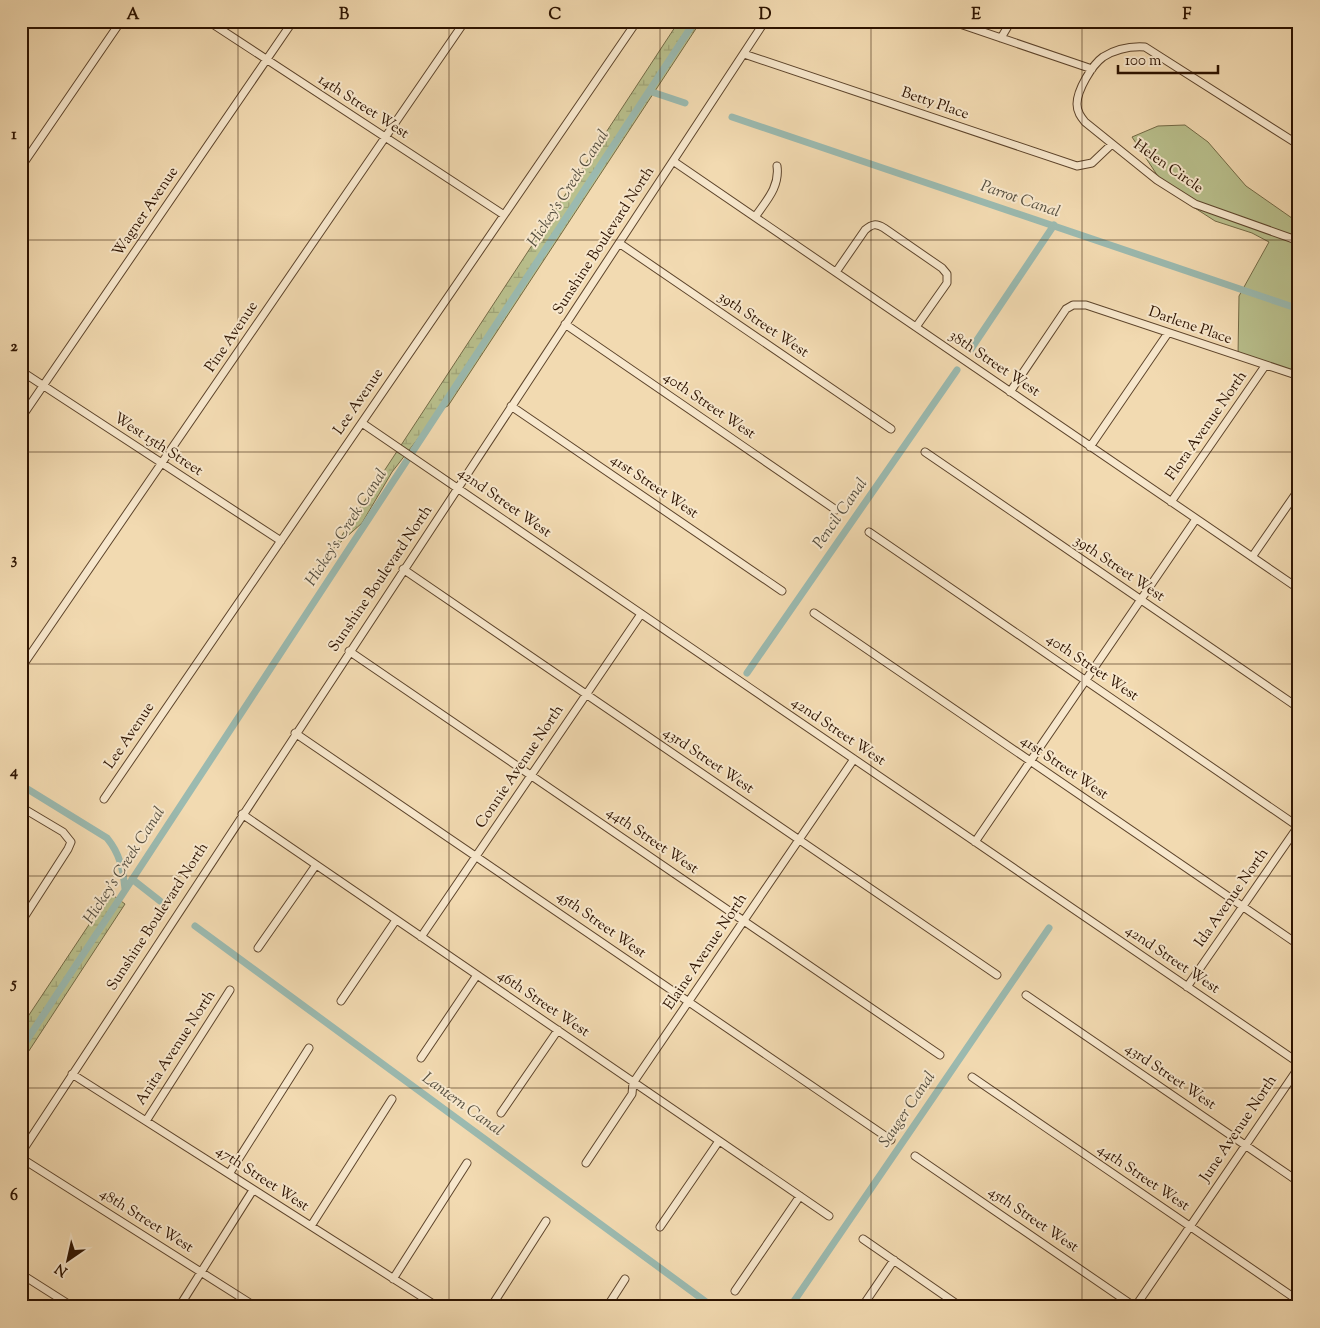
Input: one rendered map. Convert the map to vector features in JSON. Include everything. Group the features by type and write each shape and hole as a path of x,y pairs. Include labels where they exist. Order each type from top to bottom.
{"street":[{"path":"21,167 121,21"},
{"name":"14th Street West","path":"208,21 504,215"},
{"name":"Wagner Avenue","path":"21,418 293,21"},
{"name":"Pine Avenue","path":"21,668 465,21"},
{"name":"Lee Avenue","path":"104,799 637,21"},
{"name":"Sunshine Boulevard North","path":"21,1153 349,651 765,21"},
{"path":"951,21 1092,69 1103,57 1117,50 1145,47 1299,145"},
{"path":"1001,38 1012,21"},
{"path":"1288,21 1299,29"},
{"name":"Betty Place","path":"744,54 1077,166 1092,163 1112,144"},
{"name":"Helen Circle","path":"1092,69 1078,98 1077,106 1080,116 1085,122 1157,180 1195,204 1298,240"},
{"name":"38th Street West","path":"673,161 1299,589"},
{"path":"755,217 774,189 778,166"},
{"path":"836,272 865,230 870,225 878,224 942,268 947,274 947,283 916,328"},
{"name":"39th Street West","path":"619,243 891,429"},
{"name":"Darlene Place","path":"1010,392 1066,309 1073,305 1086,305 1299,376"},
{"name":"40th Street West","path":"565,324 836,510"},
{"path":"1090,447 1168,333"},
{"name":"Flora Avenue North","path":"1171,502 1266,366"},
{"name":"West 15th Street","path":"21,371 281,541"},
{"name":"41st Street West","path":"511,406 782,591"},
{"name":"42nd Street West","path":"362,423 1188,987 1299,1065"},
{"name":"39th Street West","path":"925,452 1299,708"},
{"path":"1252,557 1299,489"},
{"path":"975,842 1196,519"},
{"name":"40th Street West","path":"869,532 1299,826"},
{"name":"43rd Street West","path":"403,569 997,975"},
{"name":"41st Street West","path":"814,613 1299,945"},
{"name":"Connie Avenue North","path":"420,936 641,614"},
{"name":"44th Street West","path":"349,651 940,1055"},
{"name":"45th Street West","path":"296,733 890,1140"},
{"name":"Elaine Avenue North","path":"586,1163 632,1094 633,1083 854,759"},
{"path":"21,807 63,832 71,842 68,850 21,922"},
{"name":"46th Street West","path":"242,814 829,1216"},
{"name":"Ida Avenue North","path":"1188,987 1299,826"},
{"path":"258,948 316,865"},
{"path":"341,1001 396,920"},
{"path":"420,1058 477,975"},
{"name":"Anita Avenue North","path":"146,1121 230,990"},
{"name":"43rd Street West","path":"1026,995 1299,1182"},
{"path":"501,1113 558,1030"},
{"path":"229,1174 309,1048"},
{"name":"June Avenue North","path":"1135,1307 1299,1065"},
{"name":"47th Street West","path":"72,1074 438,1307"},
{"name":"44th Street West","path":"972,1077 1299,1301"},
{"path":"311,1226 392,1099"},
{"path":"660,1227 719,1141"},
{"name":"45th Street West","path":"915,1156 1135,1307"},
{"name":"48th Street West","path":"21,1158 256,1307"},
{"path":"394,1279 467,1162"},
{"path":"179,1307 253,1190"},
{"path":"735,1291 800,1196"},
{"path":"491,1307 546,1221"},
{"path":"863,1239 961,1307"},
{"path":"862,1307 894,1260"},
{"path":"21,1274 73,1307"},
{"path":"607,1307 625,1279"}],"green space":[{"path":"679,21 701,21 448,406 441,409 392,472 362,523 333,549"},
{"path":"1185,125 1208,142 1246,186 1299,223 1299,375 1238,356 1239,296 1269,242 1252,233 1215,221 1167,190 1132,137 1158,126"},
{"path":"110,893 125,904 21,1063 21,1027"}],"waterway":[{"name":"Hickey's Creek Canal","path":"21,1049 695,21"},
{"name":"Parrot Canal","path":"649,91 685,103"},
{"name":"Parrot Canal","path":"732,117 1299,309"},
{"name":"Pencil Canal","path":"971,349 1054,225"},
{"name":"Pencil Canal","path":"747,673 957,370"},
{"path":"21,785 107,838 120,862 125,889"},
{"name":"Lantern Canal","path":"132,879 160,901"},
{"name":"Lantern Canal","path":"195,926 713,1307"},
{"name":"Sauger Canal","path":"790,1307 1049,928"}]}
